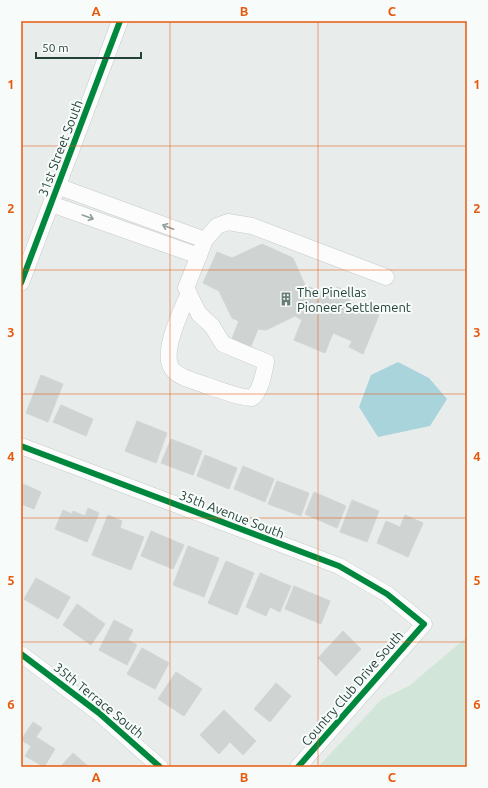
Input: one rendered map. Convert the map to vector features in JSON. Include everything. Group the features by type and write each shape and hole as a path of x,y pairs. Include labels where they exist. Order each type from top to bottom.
{"street":[{"name":"31st Street South","path":"21,283 120,21"},
{"path":"58,186 205,240"},
{"path":"51,204 199,256"},
{"path":"189,293 173,331 169,360 171,367 175,372 184,377 241,398 252,398 255,396 264,375 266,362 223,344 212,326 199,314 189,293 186,288 205,240 217,226 228,222 252,226 386,277"},
{"name":"35th Avenue South","path":"21,446 339,566 388,594 424,624"},
{"name":"Country Club Drive South","path":"298,767 424,624"},
{"name":"35th Terrace South","path":"21,654 99,712 160,767"}],"green space":[{"path":"467,637 467,767 318,767 382,699 409,686"}],"water":[{"path":"398,362 429,378 447,399 430,426 378,437 359,407 371,375"}],"building":[{"name":"The Pinellas Pioneer Settlement","path":"262,244 293,258 305,285 332,297 337,287 352,294 349,301 379,315 363,354 349,347 352,341 333,333 325,353 294,340 302,320 295,316 266,330 258,329 250,349 231,341 239,321 232,318 219,291 203,283 217,252 232,258"},
{"path":"41,375 63,384 48,422 26,413"},
{"path":"61,405 93,419 86,436 53,422"},
{"path":"137,421 167,433 156,463 125,451"},
{"path":"171,439 202,451 193,475 161,463"},
{"path":"205,455 237,468 229,489 197,476"},
{"path":"243,466 274,479 265,502 234,489"},
{"path":"277,481 309,493 301,516 268,504"},
{"path":"21,483 41,492 34,509 21,504"},
{"path":"314,492 346,506 337,528 305,514"},
{"path":"352,500 379,511 367,542 340,532"},
{"path":"88,508 99,513 87,542 55,529 63,510 72,514 73,511 85,516"},
{"path":"108,515 122,521 120,528 144,537 131,570 92,555"},
{"path":"405,515 423,523 408,557 377,543 386,521 400,527"},
{"path":"151,531 184,545 173,569 141,556"},
{"path":"188,546 219,558 204,597 173,585"},
{"path":"226,561 254,573 237,615 208,603"},
{"path":"260,573 291,586 280,612 270,607 266,616 246,607"},
{"path":"36,578 70,597 58,619 24,599"},
{"path":"294,586 330,601 321,624 285,609"},
{"path":"77,604 105,624 91,645 63,625"},
{"path":"114,620 133,630 128,640 137,645 127,665 99,650"},
{"path":"343,631 361,649 336,676 318,658"},
{"path":"142,648 169,663 155,689 127,674"},
{"path":"176,672 202,689 184,716 158,699"},
{"path":"276,683 291,696 270,722 254,709"},
{"path":"224,710 256,741 243,755 230,742 219,754 200,735"},
{"path":"33,722 42,728 36,737 55,749 44,767 25,756 31,746 21,740"},
{"path":"73,753 89,767 60,767"}],"cycle path":[{"path":"21,283 120,21"},
{"path":"21,446 339,566 387,594 424,624 298,767"},
{"path":"21,654 99,713 160,767"}],"place":[{"name":"The Pinellas Pioneer Settlement","path":"286,299"}]}
